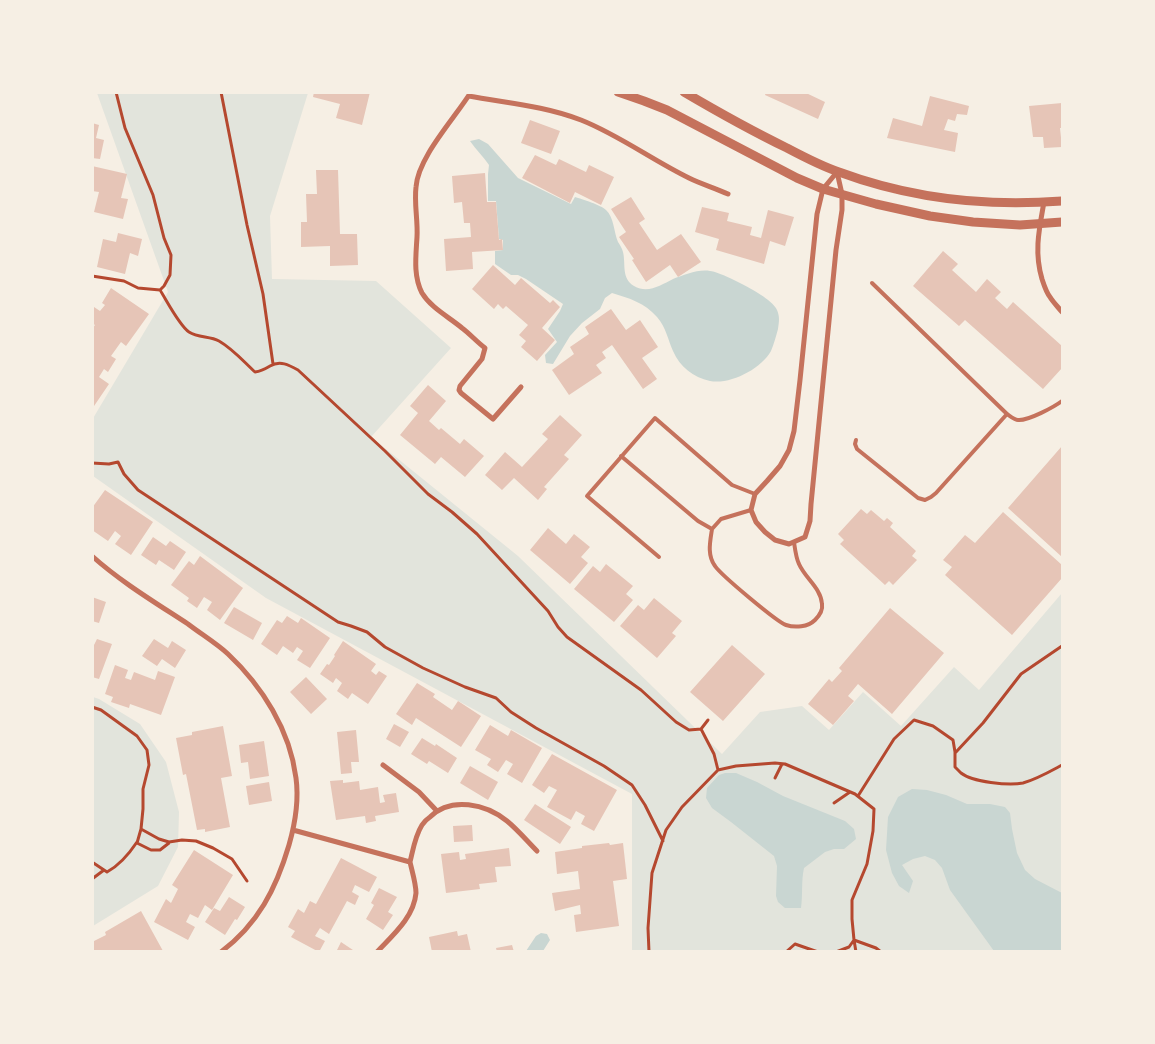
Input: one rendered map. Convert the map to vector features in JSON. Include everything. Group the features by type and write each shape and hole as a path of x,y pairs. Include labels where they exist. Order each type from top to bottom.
{"street":[{"path":"618,92 668,110 797,178 823,189 876,204 930,216 982,223 1020,225 1062,222"},
{"path":"684,92 752,131 810,160 837,172 882,186 922,195 975,202 1062,201"},
{"path":"521,387 493,419 461,393 459,390 460,386 482,359 485,348 430,303 422,292 417,279 416,185 420,169 428,153 470,94 502,102 540,107 581,120 690,178 728,194"},
{"path":"837,172 842,194 842,210 836,250 810,521 805,537 789,544 775,540 765,532 756,522 751,510 754,494 780,466 789,450 794,431 818,214 823,189 837,172"},
{"path":"1044,202 1037,239 1039,270 1049,296 1062,312"},
{"path":"92,556 115,575 206,636 227,653 264,695 290,748 296,778 296,807 293,830 283,865 258,916 221,952"},
{"path":"384,765 419,792 436,810"},
{"path":"377,952 401,926 411,910 416,892 410,862 415,842 422,824 436,810 453,804 468,804 496,813 507,821 537,851"},
{"path":"293,830 410,862"}],"lane":[{"path":"872,283 1007,414 1018,420 1030,418 1062,401"},
{"path":"856,440 856,449 918,498 925,500 936,493 1007,414"},
{"path":"659,557 587,496 655,418 732,485 754,494"},
{"path":"621,456 698,521 712,529"},
{"path":"751,510 721,519 712,529 709,550 714,565 785,625 798,626 812,624 819,616 823,606 822,598 798,564 794,542"}],"path":[{"path":"116,92 124,128 153,195 164,238 171,256 170,275 160,290"},
{"path":"221,92 247,225 263,294 273,364"},
{"path":"92,276 124,281 138,288 160,290"},
{"path":"160,290 177,318 189,332 218,340 255,372 262,372 273,364 284,363 298,370 428,494 477,534 548,611 567,637 641,690 676,722 689,730 701,729 708,720"},
{"path":"92,463 109,464 118,462 124,474 138,490 338,622 367,632 384,647 423,668 464,687 496,698 511,712 536,728 604,766 632,786 645,805 663,841"},
{"path":"955,752 983,723 1021,674 1062,646"},
{"path":"92,707 101,710 137,736 147,750 149,765 143,789 141,829 137,842 115,868 107,872 92,862"},
{"path":"858,796 894,739 914,720 933,726 953,740 955,767 962,774 976,779 998,784 1020,784 1040,778 1062,765"},
{"path":"701,729 714,754 718,770"},
{"path":"649,952 648,928 652,873 666,830 682,807 718,770 736,766 782,764 851,792 874,809 873,831 867,864 852,900 856,952"},
{"path":"774,778 782,764"},
{"path":"834,803 851,792"},
{"path":"141,829 169,842 196,840 213,848 232,859 247,881"},
{"path":"137,842 151,850 160,850 169,842"},
{"path":"92,879 104,870"},
{"path":"836,952 849,947 854,940"},
{"path":"854,940 876,948 881,952"},
{"path":"786,952 794,944 818,952"}],"shaded area":[{"path":"97,93 308,93 270,216 272,279 376,281 451,348 371,437 518,556 722,754 760,712 802,706 829,730 863,692 901,726 954,667 979,690 1062,593 1062,951 632,951 632,794 266,598 93,476 92,420 168,292"},
{"path":"479,139 488,144 518,178 571,204 575,197 604,208 611,217 618,242 623,251 627,279 634,286 649,289 691,273 710,271 736,281 765,298 776,308 779,320 774,343 766,358 753,369 727,381 710,381 698,377 679,362 663,325 652,312 636,302 612,293 605,298 600,309 582,323 570,336 553,364 546,363 545,355 557,342 548,329 563,304 526,279 518,275 511,275 495,264 495,251 503,250 503,240 499,239 496,201 488,201 489,165 470,141"},
{"path":"93,697 140,724 166,762 179,812 178,847 158,886 93,926"},
{"path":"736,773 757,782 783,796 845,821 854,829 856,839 844,849 834,849 825,852 804,868 801,908 785,908 778,902 776,896 777,866 774,856 712,808 706,798 707,788 719,775"},
{"path":"912,789 927,790 946,795 967,804 990,804 1005,807 1010,813 1017,853 1025,870 1035,879 1062,893 1062,951 994,951 950,890 942,868 935,860 925,856 913,859 902,865 913,881 909,893 899,886 892,873 886,850 888,817 898,797"},
{"path":"541,933 547,934 550,940 543,951 526,951 536,936"}],"building":[{"path":"314,92 370,92 362,125 336,118 340,104 313,97"},
{"path":"766,92 804,92 825,102 818,119 765,95"},
{"path":"930,96 969,106 967,115 957,114 955,121 948,119 944,130 958,133 955,152 887,138 893,118 922,126"},
{"path":"1062,103 1062,128 1060,128 1062,147 1044,148 1043,137 1033,137 1029,106"},
{"path":"530,120 560,131 551,154 521,143"},
{"path":"92,123 99,125 96,138 104,140 100,159 92,158"},
{"path":"535,155 556,165 559,159 586,172 589,165 614,177 601,205 575,192 570,203 522,178"},
{"path":"92,166 127,174 121,198 128,199 123,219 94,212 99,192 92,191"},
{"path":"316,170 338,170 340,234 357,234 358,265 330,266 330,246 301,247 301,222 307,222 306,194 317,194"},
{"path":"485,173 487,202 496,202 499,240 502,239 503,250 472,252 473,269 446,271 444,239 471,237 470,223 464,223 462,202 454,203 452,176"},
{"path":"631,197 645,219 639,223 657,250 681,234 701,262 678,277 670,265 646,282 632,260 634,259 619,237 626,232 611,209"},
{"path":"702,207 729,213 727,221 752,227 750,235 761,238 768,210 794,217 785,246 770,241 764,264 716,250 719,239 695,232"},
{"path":"118,233 142,239 138,256 130,253 125,274 97,267 103,239 116,242"},
{"path":"943,251 958,264 952,270 976,292 987,279 1001,292 995,298 1007,309 1013,302 1062,346 1062,368 1043,389 965,320 959,326 913,286"},
{"path":"493,265 515,285 521,278 550,303 553,300 560,307 542,328 555,340 537,361 521,347 526,341 519,335 528,325 506,306 503,309 498,304 494,309 472,289"},
{"path":"111,288 149,314 126,346 121,342 111,356 116,359 108,372 104,369 99,377 109,384 92,409 92,349 94,347 92,346 92,329 95,325 92,323 92,309 94,307 100,311 105,305 102,303"},
{"path":"611,309 626,330 640,320 658,347 642,358 657,379 643,389 612,345 602,352 606,358 596,365 602,373 569,395 552,370 574,354 570,347 589,334 585,327"},
{"path":"428,385 446,401 429,421 439,430 441,428 460,444 464,439 484,456 465,477 441,457 435,464 400,435 418,413 410,406"},
{"path":"560,415 582,435 564,455 569,459 544,487 547,489 538,500 514,478 502,490 485,475 505,452 522,467 548,439 542,434"},
{"path":"1062,446 1062,557 1008,508"},
{"path":"105,490 153,522 131,555 115,544 121,536 115,531 108,541 92,530 92,508"},
{"path":"861,509 867,514 871,510 884,521 887,518 893,523 890,527 916,551 912,556 917,560 893,585 889,581 885,585 840,544 844,540 838,534"},
{"path":"1003,512 1062,565 1062,578 1012,635 945,575 952,567 943,560 965,535 975,543"},
{"path":"548,528 566,544 574,534 590,547 581,557 588,563 570,584 530,550"},
{"path":"153,537 166,546 170,541 186,552 174,570 159,560 156,565 141,555"},
{"path":"200,556 243,588 220,620 207,610 212,602 204,597 197,608 187,601 189,598 171,585 189,561 194,565"},
{"path":"606,564 633,586 626,594 633,600 614,622 574,589 593,566 600,572"},
{"path":"92,597 106,602 99,623 92,621"},
{"path":"654,598 682,621 672,633 676,636 657,658 620,626 638,605 644,610"},
{"path":"234,607 262,623 253,640 224,623"},
{"path":"890,608 944,653 892,714 858,684 848,696 854,701 833,725 808,704 829,679 832,682 842,671 839,668"},
{"path":"287,616 298,623 301,618 330,638 310,668 297,660 303,651 297,647 293,653 283,646 277,655 261,644 277,620 282,623"},
{"path":"97,639 112,644 99,679 92,677 92,649"},
{"path":"154,639 168,648 172,641 186,650 175,668 162,659 157,666 142,656"},
{"path":"343,641 376,664 371,671 376,675 379,671 387,676 368,704 352,693 348,699 337,691 342,683 336,678 333,683 320,674 327,664 329,665"},
{"path":"732,645 765,674 723,721 690,692"},
{"path":"115,665 128,670 125,678 131,680 134,672 155,680 158,671 175,677 161,715 130,704 129,708 111,702 113,697 105,694"},
{"path":"306,677 327,699 311,714 290,692"},
{"path":"417,683 435,694 433,697 452,710 458,701 481,716 461,747 416,718 412,725 396,714"},
{"path":"394,724 409,732 400,747 386,739"},
{"path":"490,725 508,736 511,730 542,748 522,783 507,774 513,764 506,760 498,772 487,765 491,759 475,750"},
{"path":"223,726 232,776 221,778 230,827 205,832 205,829 197,830 186,774 183,775 176,738 192,735 192,732"},
{"path":"356,730 359,762 351,762 352,773 341,774 337,732"},
{"path":"422,738 435,746 436,744 457,758 448,773 429,761 427,764 411,754"},
{"path":"264,741 269,776 250,779 248,762 241,763 239,745"},
{"path":"552,754 617,790 594,831 581,824 585,816 576,811 571,820 547,807 557,790 549,786 544,793 532,785"},
{"path":"470,766 498,782 488,800 460,783"},
{"path":"343,780 343,783 359,781 360,790 378,787 380,803 385,802 383,795 396,793 399,812 375,816 376,821 366,823 365,816 336,820 330,781"},
{"path":"269,782 272,801 249,805 246,786"},
{"path":"535,804 571,827 560,844 524,820"},
{"path":"472,825 473,841 454,842 453,826"},
{"path":"609,843 610,845 623,843 627,879 613,881 619,926 576,932 574,915 581,914 580,905 555,911 552,893 580,889 578,871 557,874 555,852"},
{"path":"509,848 511,866 495,867 497,882 479,884 480,889 446,893 441,854 459,852 460,860 466,859 465,854"},
{"path":"194,850 233,875 212,910 205,905 198,918 190,914 186,922 195,927 188,940 154,922 166,899 171,903 178,889 172,885"},
{"path":"341,858 377,877 369,892 355,885 352,892 359,896 355,905 347,901 329,934 320,928 315,936 325,941 319,952 291,937 295,931 288,927 298,909 304,913 310,901 316,904"},
{"path":"379,888 397,897 388,912 393,915 383,930 366,919 374,905 371,903"},
{"path":"229,897 245,907 225,935 205,922 214,908 220,911"},
{"path":"141,911 162,952 92,952 92,942 106,935 105,932"},
{"path":"457,931 458,936 467,934 471,952 432,952 429,937"},
{"path":"341,942 356,952 336,952"},
{"path":"512,945 514,952 497,952 496,948"}]}
